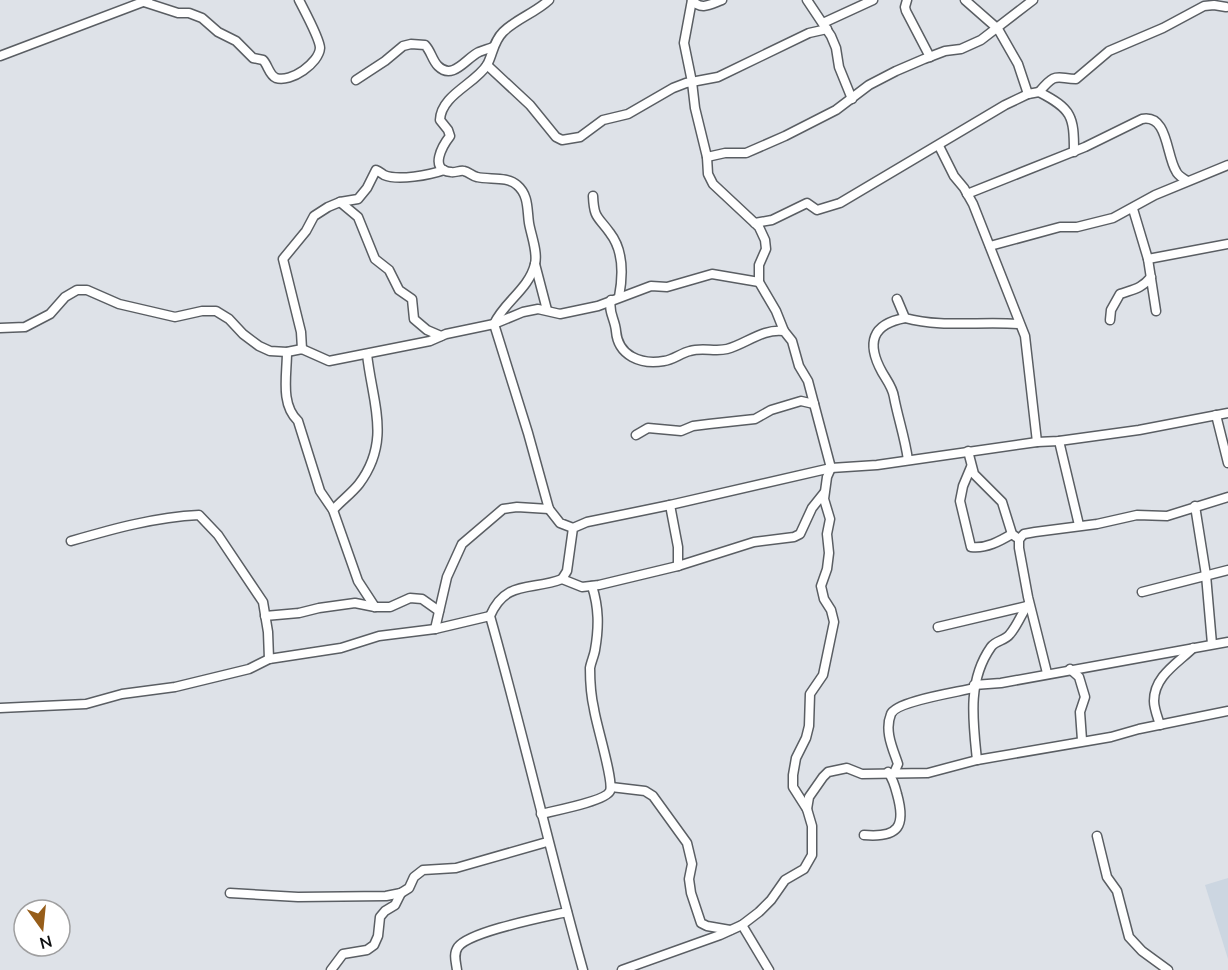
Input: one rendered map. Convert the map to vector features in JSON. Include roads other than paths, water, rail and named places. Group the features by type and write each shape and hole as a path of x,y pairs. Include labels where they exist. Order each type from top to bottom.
{"street":[{"path":"0,56 146,1 166,10 202,18 218,32 236,41 253,58 263,60 271,75 278,79 288,78 312,62 320,50 318,39 299,0"},
{"path":"444,170 439,164 439,152 450,136 440,120 440,114 446,103 487,65 493,47 503,31 549,0"},
{"path":"692,0 697,6 703,7 722,0"},
{"path":"622,970 742,925 771,900 786,880 804,869 812,855 813,826 807,809 793,787 793,775 796,758 809,726 810,694 823,675 834,622 821,586 829,554 827,534 830,524 824,493 826,477 831,468 808,381 799,366 792,341 784,331 776,311 759,282 759,265 766,249 765,240 755,223 713,184 708,174 707,157 695,108 684,43 692,0"},
{"path":"807,0 825,26 836,48 839,67 852,99"},
{"path":"487,65 530,105 544,123 562,140 580,137 603,120 628,114 656,96 686,83 718,77 825,26 873,0"},
{"path":"907,0 906,11 930,57"},
{"path":"965,0 998,29 1018,64 1028,94"},
{"path":"707,157 725,153 746,153 810,124 836,110 869,85 930,57 945,51 961,50 981,40 1033,0"},
{"path":"755,223 772,220 807,203 817,210 840,203 1005,105 1028,94 1039,92 1055,78 1062,76 1076,79 1109,51 1163,28 1204,6 1225,6"},
{"path":"356,80 403,46 411,44 425,45 438,65 444,70 452,71 478,52 493,47"},
{"path":"1039,92 1053,99 1066,110 1072,119 1074,152"},
{"path":"967,194 1074,152 1148,117 1155,120 1160,127 1176,171 1187,181"},
{"path":"939,146 954,176 967,194 990,246 1018,324 1025,336 1037,442"},
{"path":"990,246 1060,227 1077,227 1113,218 1141,202 1228,165"},
{"path":"302,349 301,332 283,259 306,231 314,216 340,202 358,198 367,188 376,170 384,175 412,177 444,170 463,171 476,177 510,181 518,185 529,210 528,221 535,264 547,310"},
{"path":"593,196 597,218 610,232 619,249 622,278 609,308 620,346 625,353 633,358 649,362 666,361 689,351 725,350 769,331 784,331"},
{"path":"340,202 360,220 375,259 388,270 399,290 412,299 414,319 427,330 441,336"},
{"path":"1132,209 1148,259 1156,311"},
{"path":"1148,259 1228,244"},
{"path":"535,264 519,293 506,305 494,324 549,509 560,523 573,528 587,522 831,468 1139,430 1228,413"},
{"path":"0,328 25,327 50,314 65,297 77,290 87,290 119,304 175,317 202,311 216,311 229,319 259,346 270,351 287,352 302,349 329,361 430,341 441,336 494,324 523,312 538,309 561,314 598,306 651,285 667,287 712,274 759,282"},
{"path":"1110,320 1111,310 1120,294 1137,290 1151,277"},
{"path":"897,299 905,318"},
{"path":"908,460 894,396 880,369 873,348 876,335 884,323 905,318 930,324 990,322 1018,324"},
{"path":"287,352 286,402 302,430 303,441 314,467 320,491 333,510 358,581 375,607"},
{"path":"333,510 359,484 378,445 378,427 367,354"},
{"path":"636,435 648,428 681,431 709,423 755,419 771,410 801,401 814,404"},
{"path":"1216,415 1228,463"},
{"path":"1059,441 1079,525"},
{"path":"968,451 974,474 1002,502 1016,537 1028,605 1047,673"},
{"path":"971,467 960,501 971,547 979,548 1024,534 1097,524 1137,515 1167,516 1228,497"},
{"path":"583,970 490,616 499,600 507,593 562,579 582,587 592,586 678,566 754,542 794,537 800,534 812,508 824,493"},
{"path":"670,505 678,547 678,566"},
{"path":"1196,506 1206,575 1212,644"},
{"path":"435,629 447,577 462,544 503,509 517,507 549,509"},
{"path":"71,541 124,525 199,515 218,535 263,602 269,659"},
{"path":"562,579 567,571 573,528"},
{"path":"1142,592 1228,570"},
{"path":"541,814 595,800 608,794 611,787 591,686 590,665 596,645 599,615 592,586"},
{"path":"265,616 355,603 390,607 410,598 422,599 439,611"},
{"path":"938,627 1028,605"},
{"path":"977,760 972,713 974,687 982,661 994,643 1008,637 1028,605"},
{"path":"0,708 86,704 122,694 175,687 249,669 269,659 341,648 379,636 435,629 490,616"},
{"path":"891,773 897,764 891,748 891,714 894,709 912,702 1047,673 1228,642"},
{"path":"1160,725 1154,702 1159,682 1167,671 1194,648"},
{"path":"1070,669 1079,677 1084,697 1080,712 1082,740"},
{"path":"807,809 809,797 828,772 846,768 862,774 928,772 977,760 1082,740 1111,737 1228,711"},
{"path":"864,835 883,835 891,832 900,823 901,804 891,773"},
{"path":"611,787 645,791 653,796 687,843 692,864 689,879 691,893 701,923 717,929 730,930"},
{"path":"1096,837 1107,877 1117,891 1129,936 1142,951 1168,970"},
{"path":"230,893 298,897 386,896 401,893 409,888 414,877 423,870 456,868 548,842"},
{"path":"331,970 343,954 367,950 374,945 378,936 380,917 385,910 394,905 401,893"},
{"path":"457,970 455,955 458,947 467,939 567,912"},
{"path":"742,925 769,970"}]}
